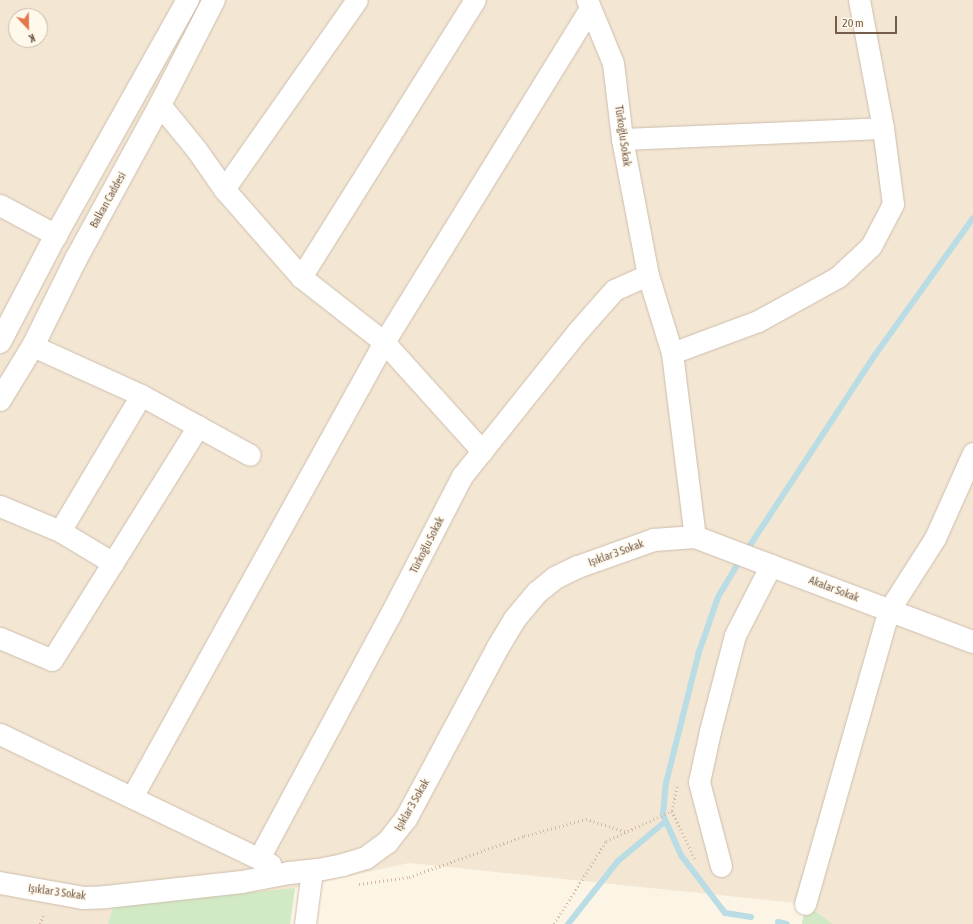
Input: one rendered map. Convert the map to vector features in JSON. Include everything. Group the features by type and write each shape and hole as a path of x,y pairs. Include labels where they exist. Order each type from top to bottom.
{"street":[{"path":"188,0 2,333 141,395 250,455"},
{"name":"Balkan Caddesi","path":"0,400 32,346 76,259 160,105 214,0"},
{"path":"224,189 357,0"},
{"path":"301,277 475,0"},
{"path":"672,353 758,321 838,277 870,246 893,204 883,128 859,0"},
{"path":"132,797 384,342 589,4"},
{"name":"Türkoğlu Sokak","path":"589,4 613,63 622,139 648,275 672,353 696,537"},
{"path":"160,105 196,149 224,189 301,277 384,342 482,451"},
{"path":"622,139 883,128"},
{"path":"0,205 56,235"},
{"name":"Türkoğlu Sokak","path":"259,858 390,616 462,476 577,332 614,290 648,275"},
{"path":"60,531 141,395"},
{"path":"0,638 52,660 198,426"},
{"path":"805,904 889,610 935,538 973,453"},
{"path":"0,506 60,531 113,563"},
{"name":"Akalar Sokak","path":"696,537 973,642"},
{"name":"Işıklar 3 Sokak","path":"0,883 83,898 106,897 242,882 343,865 366,858 387,843 406,819 497,649 515,619 538,592 555,578 618,552 654,540 696,537"},
{"path":"721,866 699,782 710,731 735,636 767,564"},
{"path":"0,734 289,873"},
{"path":"305,924 312,871"}],"path":[{"path":"554,924 606,841 672,811 678,780"},
{"path":"357,885 409,877 524,836 586,819 626,832"}],"shaded area":[{"path":"0,0 973,0 973,924 833,924 805,904 409,863 257,896 113,907 108,924 0,924"}],"green space":[{"path":"295,888 290,924 108,924 113,907"},
{"path":"805,904 833,924 802,924"}],"waterway":[{"path":"751,917 725,913 681,855 663,815 666,783 699,652 718,597 737,565 875,355 973,218"},
{"path":"568,924 618,861 666,821"},
{"path":"778,922 787,924"}]}
